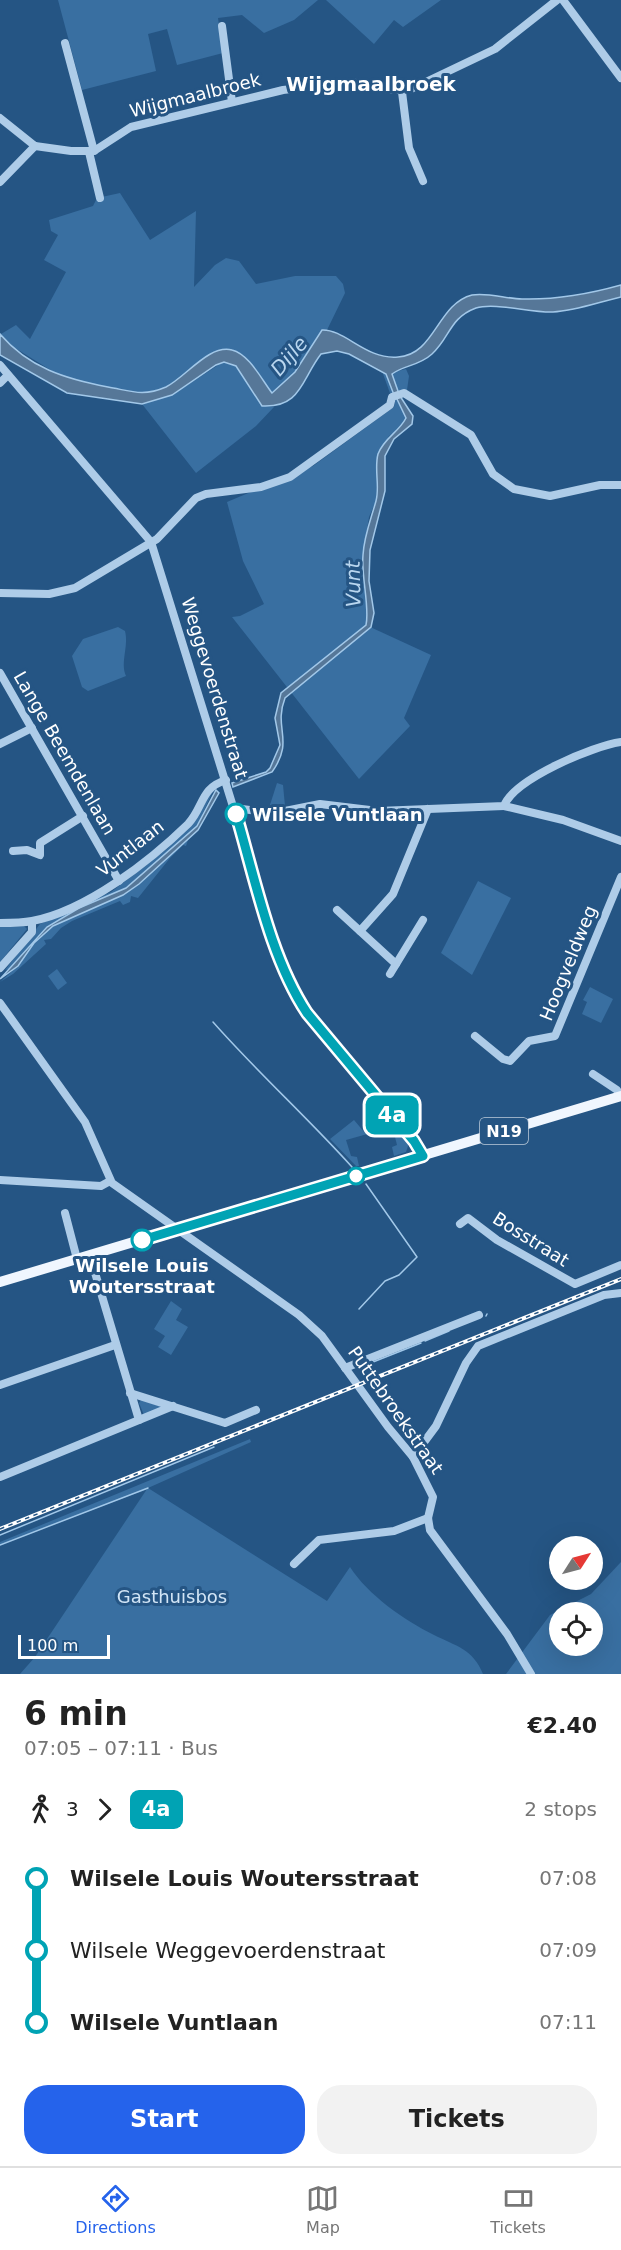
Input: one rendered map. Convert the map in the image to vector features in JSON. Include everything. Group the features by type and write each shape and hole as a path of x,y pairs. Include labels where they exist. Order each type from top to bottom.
{"main road":[{"name":"N19","path":"0,1282 621,1096"}],"street":[{"path":"423,181 409,148 402,92 495,49 557,0"},
{"path":"563,0 621,78"},
{"path":"222,26 232,102"},
{"path":"65,43 92,151 100,198"},
{"name":"Wijgmaalbroek","path":"92,151 131,127 284,90 345,82 402,92"},
{"path":"0,118 35,146 92,151"},
{"path":"0,182 35,146"},
{"name":"Weggevoerdenstraat","path":"0,365 151,542 275,942 294,993 311,1018 414,1141 423,1156"},
{"path":"0,383 8,375"},
{"path":"0,593 49,594 75,588 151,542 171,526 196,498 206,494 261,486 291,477 390,405 393,397 403,393 471,435 493,474 514,489 550,496 600,485 621,485"},
{"name":"Lange Beemdenlaan","path":"0,673 119,881"},
{"path":"0,744 32,728"},
{"path":"504,806 510,794 552,768 594,749 621,742"},
{"name":"Vuntlaan","path":"0,923 32,922 55,914 119,881 187,824 213,785 227,784"},
{"path":"234,808 275,813 320,804 378,811 504,806 563,820 621,841"},
{"path":"360,931 393,894 428,809"},
{"path":"13,851 27,850 40,855 40,843 83,816"},
{"name":"Hoogveldweg","path":"475,1036 503,1059 510,1061 529,1041 555,1036 621,877"},
{"path":"337,910 396,964"},
{"path":"390,974 423,920"},
{"path":"0,968 32,932 32,922"},
{"path":"0,1003 85,1122 110,1181 101,1186 0,1180"},
{"path":"593,1074 617,1090 621,1096"},
{"name":"Puttebroekstraat","path":"110,1181 178,1229 196,1245 300,1315 322,1336 388,1427 413,1457 434,1497 428,1518 432,1533 522,1656 531,1674"},
{"path":"65,1213 77,1259"},
{"name":"Bosstraat","path":"460,1224 468,1218 497,1240 575,1284 621,1266"},
{"path":"90,1256 139,1420"},
{"path":"413,1457 436,1426 466,1363 478,1346 604,1295 621,1293"},
{"path":"345,1368 478,1315"},
{"path":"0,1385 115,1345"},
{"path":"130,1393 225,1423 256,1410"},
{"path":"0,1477 173,1406"},
{"path":"294,1564 318,1540 394,1531 428,1518"}],"green space":[{"path":"58,0 318,0 294,20 264,33 242,15 218,18 223,53 177,65 167,29 148,34 156,71 82,90"},
{"path":"326,0 441,0 403,27 394,20 374,44"},
{"path":"120,193 150,240 196,211 194,287 215,265 226,258 239,261 256,284 295,276 336,276 343,284 345,293 327,330 322,330 295,372 272,393 246,360 203,359 179,380 164,388 140,394 65,379 7,343 1,334 16,325 30,339 66,272 44,260 58,235 51,231 49,220 93,206 97,198"},
{"path":"223,362 236,366 262,406 274,407 256,426 196,473 142,404 172,395"},
{"path":"406,369 409,376 407,390 391,396 382,371 386,374"},
{"path":"396,397 406,418 397,431 389,436 378,456 376,501 369,517 363,554 362,577 370,617 368,626 431,655 404,718 410,726 359,779 232,617 240,616 264,604 243,561 227,502 313,466 394,407"},
{"path":"118,627 125,631 124,671 126,676 88,691 82,687 72,656 83,639"},
{"path":"277,783 283,785 285,806 269,808"},
{"path":"214,789 197,826 123,890 79,908 47,927 10,969 5,970 40,924 111,892 168,848"},
{"path":"189,837 186,846 183,845 170,858 138,898 131,896 130,902 123,905 120,901 72,921 61,928 51,939 44,940 46,944 13,974 0,982 18,966 34,943 53,926 123,895"},
{"path":"478,881 511,898 472,975 441,953"},
{"path":"24,926 27,929 0,962 0,927"},
{"path":"57,969 67,983 58,990 48,976"},
{"path":"590,987 613,999 601,1023 582,1014 587,1002 583,1000"},
{"path":"382,1111 399,1131 394,1136 383,1123 371,1133 346,1140 351,1156 357,1157 359,1166 356,1166 330,1139 354,1120 365,1133 382,1122 377,1116"},
{"path":"401,1132 409,1143 406,1152 394,1156 392,1147 397,1145 395,1137"},
{"path":"171,1301 182,1309 176,1320 188,1327 171,1355 158,1347 165,1336 154,1329"},
{"path":"141,1400 161,1407 144,1415 139,1403"},
{"name":"Gasthuisbos","path":"250,1439 251,1442 148,1488 327,1601 350,1567 366,1587 399,1614 469,1654 483,1674 20,1674 35,1657 147,1489 0,1545 0,1542"},
{"path":"621,1562 621,1674 506,1674 549,1616 549,1656 603,1656 603,1602 575,1602 595,1590 603,1590 603,1581"}],"shaded area":[{"path":"621,285 621,297 570,310 544,312 484,306 467,312 455,323 432,354 392,374 399,394 394,395 386,374 349,354 337,351 321,354 293,397 275,405 262,406 236,366 224,362 172,395 142,404 67,393 0,355 0,334 23,356 63,376 130,391 150,392 174,382 206,356 223,349 232,350 238,352 249,362 272,393 295,372 322,330 339,334 376,354 398,357 420,348 451,308 460,300 472,295 484,294 522,299 547,298 585,294"},
{"path":"400,396 413,416 412,424 394,439 385,456 385,491 370,550 369,581 374,613 371,627 285,698 281,718 282,751 272,772 233,787 232,783 266,772 270,768 280,745 275,718 281,693 366,625 363,563 366,534 377,495 378,454 406,418 396,397"},
{"path":"216,790 219,793 198,830 139,884 123,895 53,926 34,943 18,966 0,979 47,927 79,908 126,888 197,826"}],"waterway":[{"path":"213,1022 352,1167"},
{"path":"359,1309 385,1281 399,1275 417,1257 366,1184"},
{"path":"425,1341 449,1331"},
{"path":"368,1364 421,1343"},
{"path":"0,1535 214,1447"},
{"path":"0,1545 148,1488"}],"railway":[{"path":"0,1529 621,1279"}],"bus line":[{"name":"4a","path":"142,1240 423,1156 414,1141 307,1013 294,993 275,942 236,814"}],"place":[{"name":"Wilsele Vuntlaan","path":"236,814"},
{"name":"Wilsele Louis Woutersstraat","path":"142,1240"}],"district":[{"name":"Wijgmaalbroek","path":"371,84"}],"water label":[{"name":"Dijle","path":"289,356"},
{"name":"Vunt","path":"353,584"}]}
